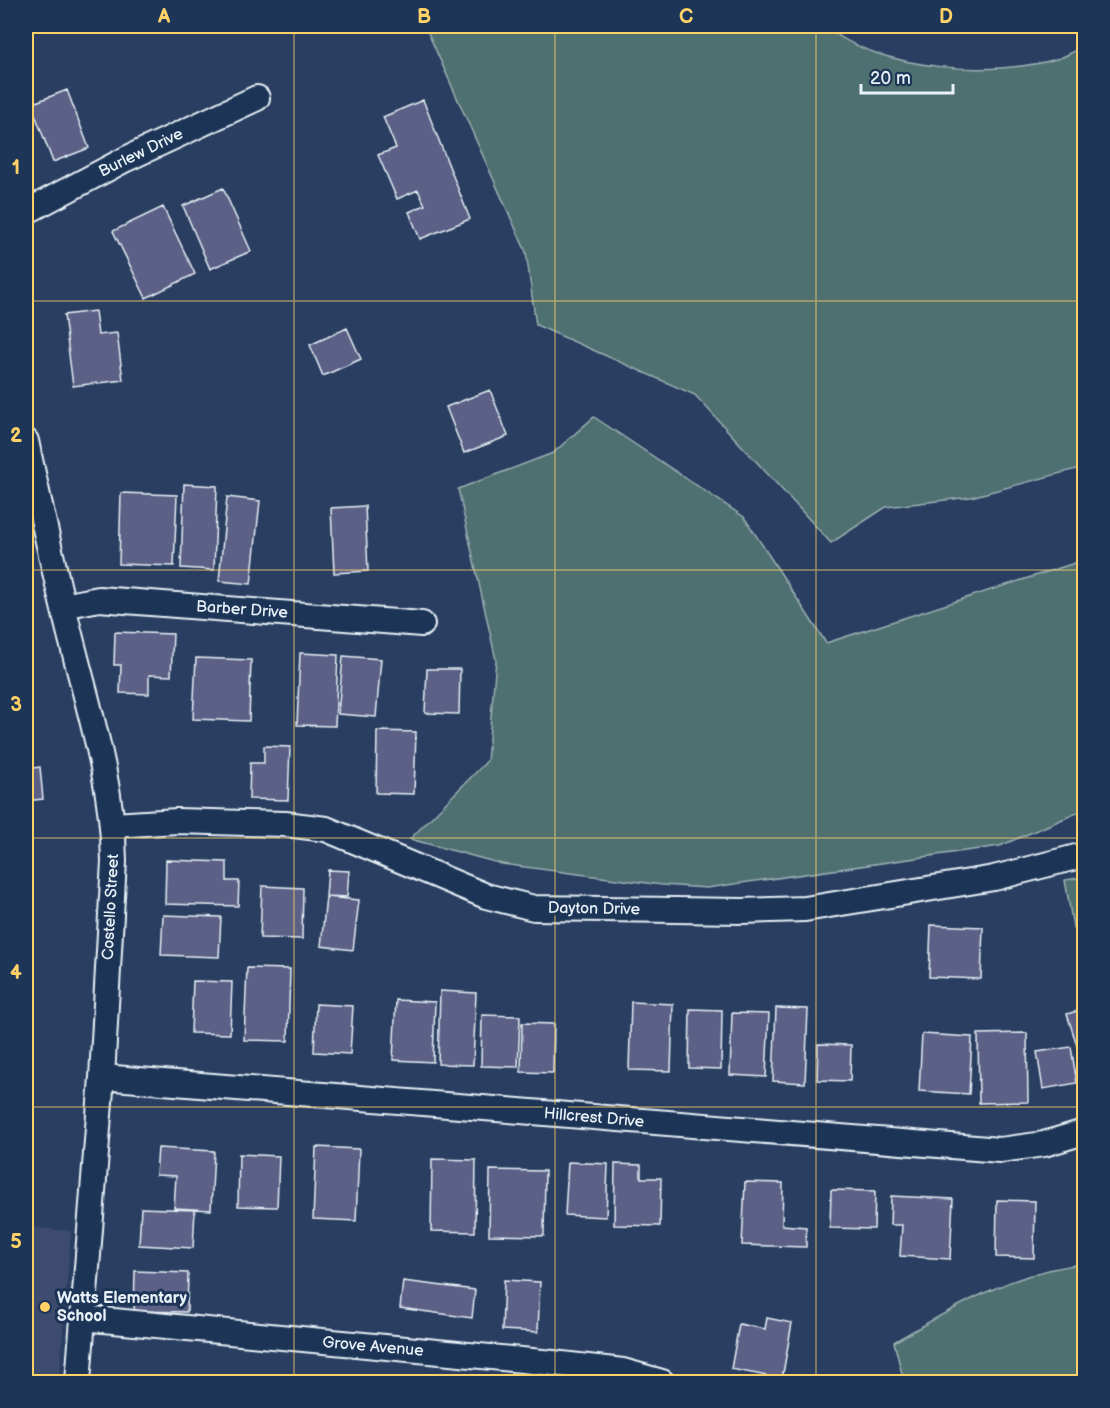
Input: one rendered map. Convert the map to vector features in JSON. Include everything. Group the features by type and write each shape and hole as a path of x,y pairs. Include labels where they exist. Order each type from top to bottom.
{"street":[{"name":"Burlew Drive","path":"26,212 126,159 257,98"},
{"name":"Costello Street","path":"26,441 63,606 107,783 114,825 102,1077 78,1383"},
{"name":"Barber Drive","path":"63,606 99,599 422,624"},
{"name":"Dayton Drive","path":"114,825 177,821 285,824 326,828 486,896 534,908 743,912 805,909 994,878 1084,855"},
{"name":"Hillcrest Drive","path":"102,1077 1000,1150 1044,1144 1084,1132"},
{"name":"Grove Avenue","path":"82,1318 588,1367 623,1371 662,1383"}],"shaded area":[{"name":"Watts Elementary School","path":"26,1227 71,1231 59,1382 26,1382"}],"green space":[{"path":"425,26 825,26 848,41 875,53 906,61 971,69 1033,64 1060,58 1084,46 1084,467 971,497 886,507 831,543 695,395 536,325 526,252"},
{"path":"594,417 744,517 826,643 1084,560 1084,810 1000,846 707,888 662,885 502,864 410,839 487,761 496,660 458,489 553,453"},
{"path":"1084,877 1084,932 1073,927 1065,880"},
{"path":"1084,1264 1084,1382 904,1382 894,1342 962,1304 1010,1282 1034,1274"}],"building":[{"path":"67,90 89,148 53,162 31,104"},
{"path":"423,100 470,219 420,239 409,212 425,205 418,190 397,199 378,155 396,148 383,117"},
{"path":"223,188 251,251 210,269 183,206"},
{"path":"163,207 195,274 146,298 113,231"},
{"path":"95,311 98,335 117,333 123,380 73,386 64,315"},
{"path":"347,328 361,359 323,376 310,345"},
{"path":"490,390 508,436 464,453 446,407"},
{"path":"184,484 217,486 214,570 181,568"},
{"path":"121,493 177,495 174,566 119,564"},
{"path":"227,497 260,501 251,584 219,581"},
{"path":"365,506 368,571 334,573 331,508"},
{"path":"115,632 173,634 171,676 149,675 149,694 120,693 121,665 114,665"},
{"path":"300,653 338,655 335,726 297,725"},
{"path":"343,656 381,659 376,717 338,714"},
{"path":"196,658 251,660 249,721 193,719"},
{"path":"427,669 460,669 459,714 425,713"},
{"path":"377,731 416,732 414,794 376,793"},
{"path":"264,746 290,747 288,800 249,799 250,763 264,763"},
{"path":"40,767 43,799 26,801 26,769"},
{"path":"166,860 227,862 227,881 239,881 238,906 165,904"},
{"path":"328,870 349,871 347,897 326,896"},
{"path":"262,886 303,888 302,939 260,938"},
{"path":"326,897 359,900 353,950 321,946"},
{"path":"163,915 221,917 219,957 161,955"},
{"path":"931,925 983,927 981,979 929,977"},
{"path":"247,968 290,969 288,1041 244,1040"},
{"path":"193,981 232,982 230,1034 191,1033"},
{"path":"440,991 476,993 473,1065 438,1064"},
{"path":"396,1000 435,1002 433,1062 393,1060"},
{"path":"631,1002 673,1004 671,1071 629,1070"},
{"path":"316,1004 353,1006 350,1054 314,1052"},
{"path":"776,1008 808,1009 805,1083 773,1081"},
{"path":"690,1009 722,1010 721,1069 689,1068"},
{"path":"1084,1009 1084,1068 1067,1014"},
{"path":"732,1013 769,1014 766,1077 730,1075"},
{"path":"482,1015 520,1016 518,1067 481,1066"},
{"path":"522,1023 554,1024 553,1073 521,1072"},
{"path":"26,1026 32,1026 31,1059 26,1059"},
{"path":"1027,1033 1028,1102 979,1103 978,1034"},
{"path":"922,1034 972,1037 969,1094 919,1091"},
{"path":"818,1044 851,1045 850,1081 817,1080"},
{"path":"1071,1047 1077,1083 1043,1089 1037,1052"},
{"path":"26,1065 30,1065 29,1100 26,1100"},
{"path":"316,1147 359,1149 356,1221 313,1219"},
{"path":"158,1148 214,1151 211,1210 174,1208 176,1176 156,1175"},
{"path":"239,1154 279,1156 277,1207 238,1206"},
{"path":"432,1159 476,1160 475,1232 431,1231"},
{"path":"568,1162 608,1164 606,1217 565,1215"},
{"path":"615,1164 641,1165 641,1178 661,1178 660,1226 614,1225"},
{"path":"490,1170 545,1171 544,1236 489,1235"},
{"path":"745,1182 783,1183 782,1225 806,1227 806,1247 742,1245"},
{"path":"831,1190 875,1191 874,1229 830,1228"},
{"path":"891,1196 953,1199 950,1259 900,1256 902,1225 890,1225"},
{"path":"997,1200 1035,1201 1034,1258 996,1257"},
{"path":"141,1208 195,1210 193,1248 139,1245"},
{"path":"135,1271 188,1273 187,1312 134,1311"},
{"path":"504,1280 540,1282 538,1332 502,1330"},
{"path":"403,1281 475,1290 472,1318 400,1308"},
{"path":"767,1318 792,1323 782,1379 731,1369 739,1324 765,1329"}],"place":[{"name":"Watts Elementary School","path":"45,1307"}]}
